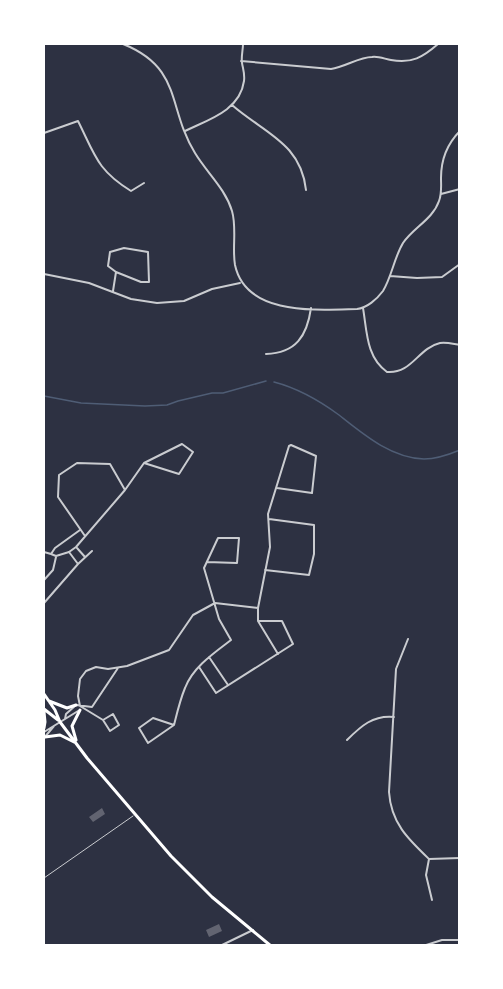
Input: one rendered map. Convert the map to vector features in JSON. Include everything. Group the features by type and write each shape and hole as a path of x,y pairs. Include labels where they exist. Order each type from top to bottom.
{"main road":[{"path":"44,694 60,722 78,745 191,878 271,945"},
{"path":"47,700 67,708 79,707 72,726 78,745"},
{"path":"44,711 44,734 60,735 78,745"},
{"path":"44,711 60,722"}],"street":[{"path":"123,44 141,53 163,72 171,87 194,153 220,186 231,207 234,222 235,263 241,282 253,294 268,303 311,308 363,308 376,300 383,291 403,244 435,208 441,194 443,161 459,130"},
{"path":"185,131 223,113 241,92 244,84 243,44"},
{"path":"242,61 336,69 371,57 399,62 410,61 426,55 438,44"},
{"path":"232,105 295,155 303,170 306,190"},
{"path":"44,133 78,121 100,166 115,181 131,191 144,183"},
{"path":"441,194 459,189"},
{"path":"124,248 148,252 149,282 141,282 116,272 108,266 110,252 124,248"},
{"path":"390,276 442,278 459,264"},
{"path":"113,291 116,272"},
{"path":"44,274 89,283 131,299 147,302 184,301 212,289 241,282"},
{"path":"266,354 284,351 298,342 307,328 311,308"},
{"path":"363,308 369,348 378,364 387,372 403,370 437,344 447,342 459,345"},
{"path":"44,552 56,556 76,547 125,490 144,463 182,444 194,452 179,474 144,463"},
{"path":"277,488 313,491 316,456 289,446 268,514 270,547 258,608 258,621 278,654"},
{"path":"85,537 58,497 59,475 77,463 110,465 125,490"},
{"path":"265,570 309,576 314,554 314,525 269,519"},
{"path":"51,554 55,548 80,530"},
{"path":"174,725 153,718 139,729 148,743 174,725 184,688 199,667 231,638 219,620 204,568 218,538 239,538 237,563 207,562"},
{"path":"76,547 85,557"},
{"path":"44,603 92,551"},
{"path":"69,552 78,564"},
{"path":"44,580 53,570 56,556"},
{"path":"44,734 69,718 79,707 80,679 86,671 96,667 118,668 169,650 193,615 215,603 258,608"},
{"path":"199,667 215,693 294,644 282,621 258,621"},
{"path":"408,639 396,669 389,792 391,810 404,834 429,859 459,858"},
{"path":"209,657 229,685"},
{"path":"65,719 66,714 79,707 92,707 118,668"},
{"path":"79,707 103,720 110,731 119,725 112,714 103,720"},
{"path":"348,740 370,720 395,717"},
{"path":"429,859 426,875 432,900"},
{"path":"220,945 253,930"},
{"path":"423,945 442,940 459,940"},
{"path":"298,945 312,945"}],"lane":[{"path":"44,878 135,814"}],"building":[{"path":"102,808 105,814 93,822 89,817"},
{"path":"219,924 222,931 209,937 206,930"}],"waterway":[{"path":"44,396 81,403 167,405 266,381"},
{"path":"274,382 316,400 389,450 412,458 424,459 460,450"}]}
